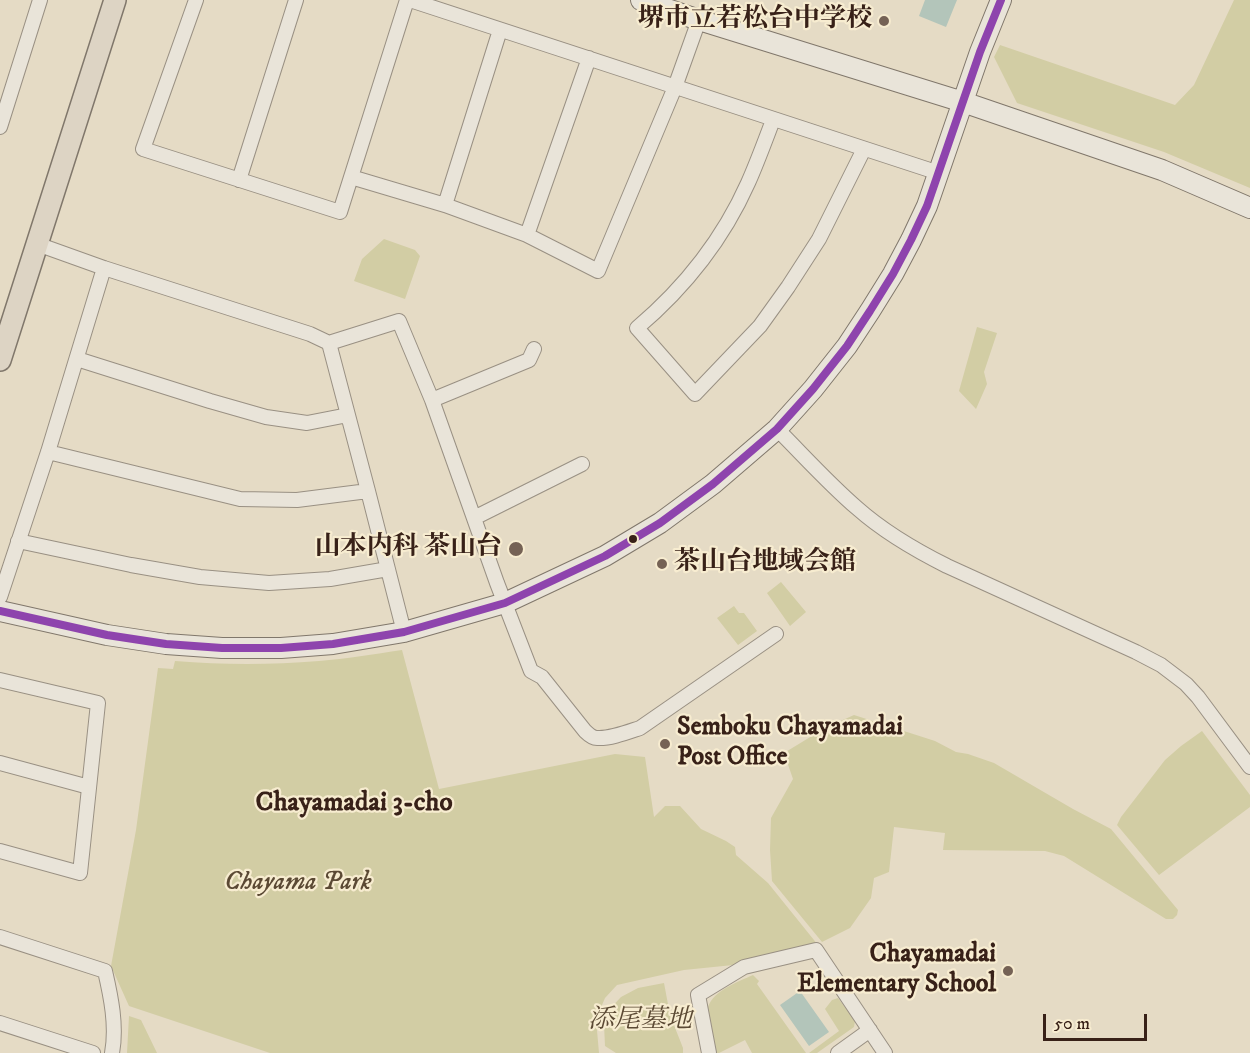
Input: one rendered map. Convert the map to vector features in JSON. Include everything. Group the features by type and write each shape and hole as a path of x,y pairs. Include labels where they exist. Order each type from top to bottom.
{"main road":[{"path":"0,360 115,0"}],"street":[{"path":"0,127 40,0"},
{"path":"196,0 143,149 340,212 408,0 939,172"},
{"path":"239,180 296,0"},
{"path":"642,0 963,102 1162,170 1250,208"},
{"path":"0,611 108,635 166,644 222,648 281,648 333,644 404,632 505,603 605,556 660,523 713,484 777,429 847,346 876,302 893,274 927,206 980,52 1001,0"},
{"path":"351,177 445,205 527,235 598,271 675,87 699,20"},
{"path":"445,205 500,30"},
{"path":"527,235 589,58"},
{"path":"773,120 747,184 729,219 701,260 673,294 637,328 695,394 760,326 788,287 819,239 864,149"},
{"path":"37,243 104,268 310,334 328,343 399,321 432,400 531,672 542,677 590,736 597,738 640,729 776,634"},
{"path":"0,597 78,359 104,268"},
{"path":"328,343 404,632"},
{"path":"432,400 529,360 534,349"},
{"path":"78,359 266,417 307,423 348,415"},
{"path":"777,429 857,509 893,536 947,566 1161,665 1186,684 1198,697 1250,767"},
{"path":"48,452 240,499 297,500 368,491"},
{"path":"474,518 582,464"},
{"path":"18,542 200,578 269,583 330,579 388,569"},
{"path":"0,680 98,703 80,873 0,851"},
{"path":"0,763 89,787"},
{"path":"0,937 105,971 112,1006 114,1042 112,1053"},
{"path":"709,1053 698,995 744,968 816,950 885,1053"},
{"path":"0,1023 93,1053"},
{"path":"838,1053 870,1030"}],"green space":[{"path":"1234,0 1250,0 1250,188 1164,152 1017,103 994,57 1000,45 1175,105 1194,85"},
{"path":"384,239 415,250 420,256 405,299 354,281 362,259"},
{"path":"977,327 997,333 984,372 987,384 976,409 959,391"},
{"path":"781,582 806,612 790,626 767,593"},
{"path":"734,606 739,613 744,613 757,631 738,645 717,618"},
{"name":"Chayama Park","path":"402,650 439,789 615,754 645,757 654,817 665,806 680,806 701,829 735,847 736,855 768,883 818,945 743,964 684,970 617,985 605,998 596,1019 599,1053 270,1053 129,1006 111,966 136,830 158,668 173,669 175,661 229,664 283,663 339,659"},
{"path":"854,715 935,741 956,752 994,763 1111,829 1178,910 1177,915 1173,919 1166,919 1064,856 1045,851 943,850 945,833 894,827 889,872 874,878 871,898 850,928 822,942 772,881 771,818 793,779 784,753 825,728"},
{"path":"1202,731 1250,795 1250,807 1159,875 1117,825 1165,760"},
{"path":"753,975 806,1053 752,1053 745,1040 716,1053 708,1007 721,991"},
{"name":"添尾墓地","path":"664,983 670,1015 683,1053 616,1053 605,1046 606,1013 621,997 638,988"},
{"path":"838,998 855,1021 854,1027 817,1053 809,1053 839,1031 825,1009 832,1000"},
{"path":"129,1016 141,1020 157,1053 127,1053"}],"shaded area":[{"path":"925,0 957,0 946,27 919,16"},
{"path":"800,991 829,1032 809,1046 780,1005"}],"transit line":[{"path":"0,611 107,635 166,644 222,648 281,648 333,644 404,632 505,603 605,556 660,523 713,484 777,429 847,346 870,311 893,274 927,206 980,52 1001,0"}],"place":[{"name":"堺市立若松台中学校","path":"884,21"},
{"name":"山本内科 茶山台","path":"516,549"},
{"name":"茶山台地域会館","path":"662,564"},
{"name":"Semboku Chayamadai Post Office","path":"665,744"},
{"name":"Chayamadai Elementary School","path":"1008,971"}],"district":[{"name":"Chayamadai 3-cho","path":"354,804"}]}
